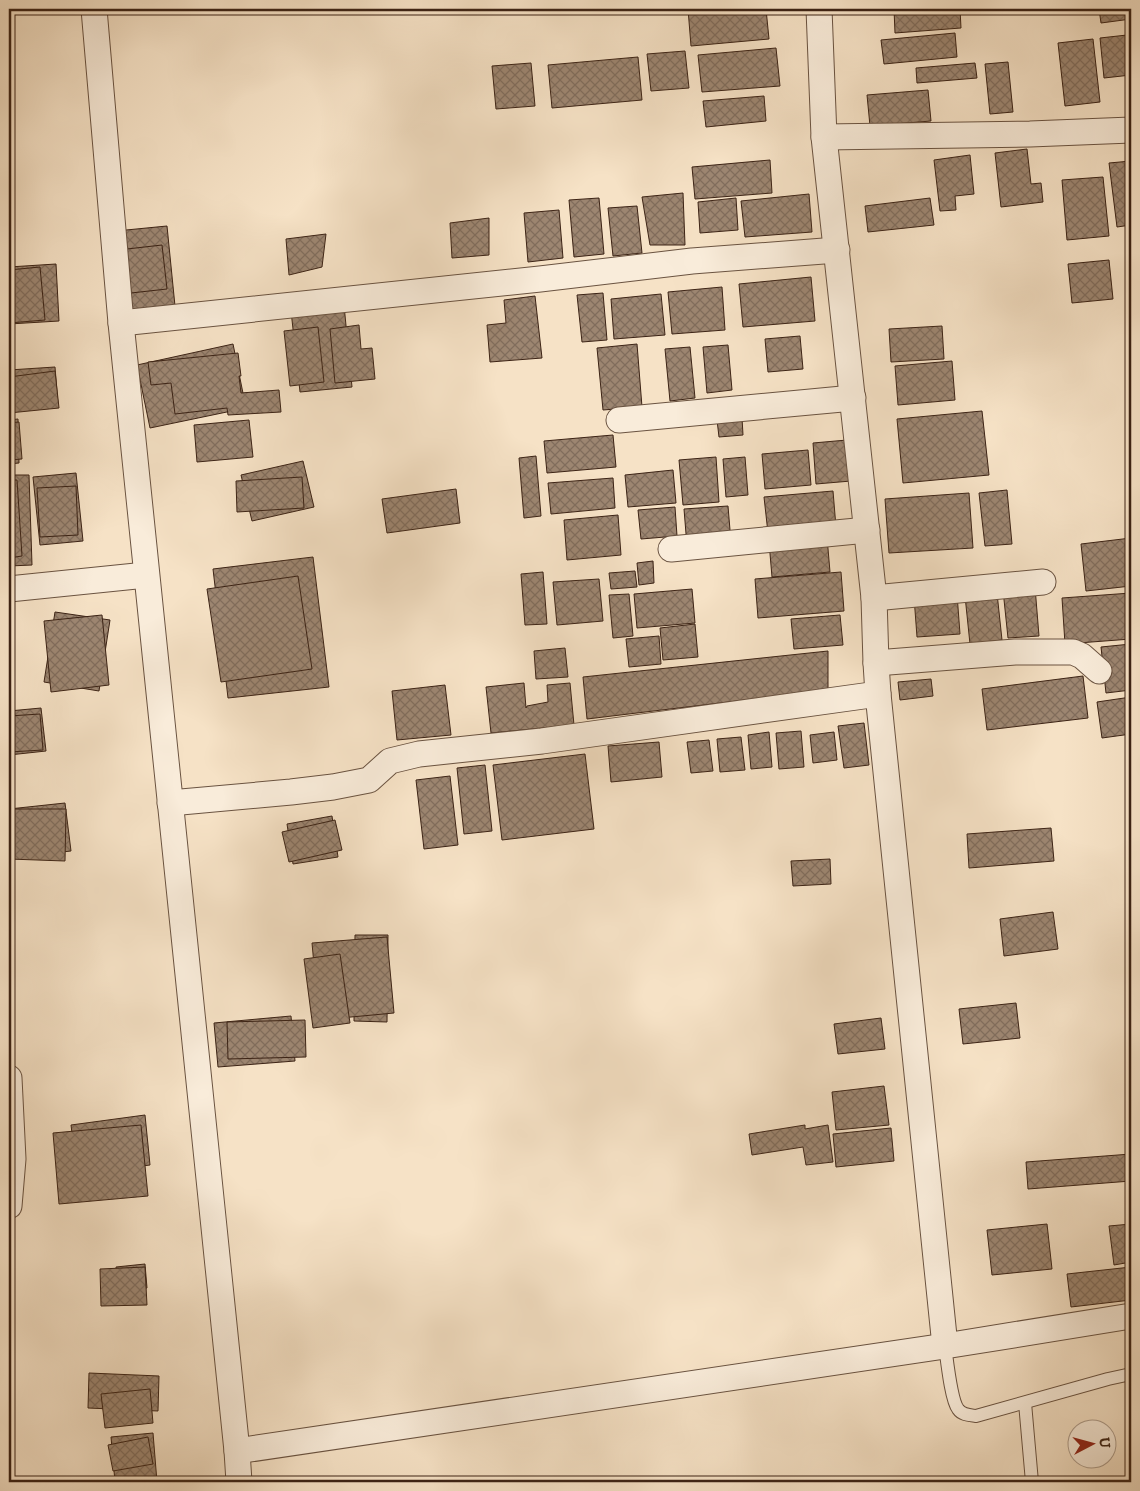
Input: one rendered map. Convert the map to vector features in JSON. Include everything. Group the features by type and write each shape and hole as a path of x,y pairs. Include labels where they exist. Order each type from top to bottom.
{"street":[{"path":"94,9 121,323 239,1482"},
{"path":"819,9 824,137 874,598 878,694 945,1346"},
{"path":"824,137 1030,134 1131,130"},
{"path":"121,323 692,261 837,250"},
{"path":"619,420 853,398"},
{"path":"671,549 867,530"},
{"path":"9,589 146,575"},
{"path":"874,598 1043,582"},
{"path":"876,662 1015,652 1073,652 1082,656 1099,671"},
{"path":"170,803 334,787 369,780 390,761 419,754 542,741 878,694"},
{"path":"9,1078 13,1158 9,1206"},
{"path":"237,1452 945,1346 1131,1316"}],"lane":[{"path":"945,1346 957,1408 964,1414 976,1416 1108,1378 1131,1374"},
{"path":"1025,1403 1032,1482"}],"building":[{"path":"688,9 766,9 769,39 691,46"},
{"path":"894,9 960,9 961,28 895,33"},
{"path":"1099,9 1131,9 1131,19 1101,23"},
{"path":"955,33 957,57 884,64 881,40"},
{"path":"1127,35 1131,75 1104,78 1100,38"},
{"path":"1093,39 1100,102 1065,106 1058,43"},
{"path":"776,48 780,86 702,92 698,55"},
{"path":"685,51 689,88 651,91 647,54"},
{"path":"638,57 642,100 552,108 548,65"},
{"path":"1008,62 1013,112 990,114 985,64"},
{"path":"531,63 535,106 496,109 492,66"},
{"path":"975,63 977,78 917,83 916,68"},
{"path":"928,90 931,121 870,126 867,95"},
{"path":"764,96 766,121 706,127 703,101"},
{"path":"1027,149 1031,184 1041,183 1043,202 1001,207 995,153"},
{"path":"970,155 974,194 955,196 956,210 940,211 934,160"},
{"path":"770,160 772,193 695,199 692,167"},
{"path":"1131,161 1131,225 1117,227 1109,163"},
{"path":"1103,177 1109,236 1067,240 1062,180"},
{"path":"683,193 685,245 650,245 642,197"},
{"path":"809,194 812,232 745,237 741,201"},
{"path":"599,198 604,254 574,257 569,200"},
{"path":"736,198 738,230 700,233 698,202"},
{"path":"930,198 934,225 868,232 865,206"},
{"path":"637,206 642,253 613,256 608,208"},
{"path":"559,210 563,258 528,262 524,213"},
{"path":"489,218 489,255 452,258 450,223"},
{"path":"167,226 175,306 125,311 116,231"},
{"path":"326,234 322,267 289,275 286,239"},
{"path":"162,245 167,289 131,293 127,249"},
{"path":"1109,260 1113,299 1072,303 1068,264"},
{"path":"56,264 59,321 9,324 9,267"},
{"path":"40,267 45,320 9,323 9,270"},
{"path":"811,277 815,321 743,327 739,284"},
{"path":"722,287 725,330 672,334 668,292"},
{"path":"603,293 607,340 582,342 577,295"},
{"path":"661,294 665,335 614,339 611,299"},
{"path":"535,296 542,358 490,362 487,325 506,323 504,300"},
{"path":"344,305 352,387 300,392 291,311"},
{"path":"359,325 361,349 372,348 375,379 335,383 330,329"},
{"path":"942,326 944,359 891,362 889,329"},
{"path":"318,327 324,382 290,386 284,331"},
{"path":"800,336 803,369 768,372 765,339"},
{"path":"233,344 246,408 150,428 137,365"},
{"path":"637,344 642,407 603,410 597,348"},
{"path":"728,345 732,390 707,393 703,347"},
{"path":"690,347 695,398 670,401 665,349"},
{"path":"238,353 241,393 279,390 281,412 228,415 227,408 175,414 171,383 151,385 148,362"},
{"path":"952,361 955,400 898,405 895,366"},
{"path":"55,367 58,404 9,408 9,370"},
{"path":"55,371 59,408 9,413 9,377"},
{"path":"982,411 989,475 903,483 897,419"},
{"path":"742,418 743,435 719,437 717,420"},
{"path":"18,419 19,463 9,464 9,420"},
{"path":"249,420 253,457 197,462 194,425"},
{"path":"19,422 22,459 9,460 9,423"},
{"path":"613,435 616,467 547,473 544,441"},
{"path":"847,440 851,481 816,484 813,443"},
{"path":"808,450 811,485 765,489 762,454"},
{"path":"536,456 541,516 524,518 519,458"},
{"path":"716,457 719,502 683,505 679,460"},
{"path":"745,457 748,495 726,497 723,459"},
{"path":"303,461 314,507 252,521 241,475"},
{"path":"673,470 676,503 628,507 625,475"},
{"path":"76,473 83,541 40,545 33,477"},
{"path":"9,475 29,475 32,565 9,566"},
{"path":"302,477 304,508 237,512 236,481"},
{"path":"613,478 615,508 551,514 548,483"},
{"path":"9,480 17,480 22,556 9,558"},
{"path":"76,486 78,535 40,537 37,488"},
{"path":"456,489 460,523 387,533 382,499"},
{"path":"1007,490 1012,544 985,546 979,493"},
{"path":"833,491 836,527 768,533 764,497"},
{"path":"969,493 973,548 889,553 885,499"},
{"path":"728,506 731,542 687,546 684,509"},
{"path":"675,507 677,536 641,539 638,510"},
{"path":"618,515 621,555 567,560 564,520"},
{"path":"827,537 830,572 772,577 769,542"},
{"path":"1131,538 1131,586 1086,591 1081,544"},
{"path":"313,557 329,687 228,698 213,569"},
{"path":"653,561 654,583 639,585 637,563"},
{"path":"635,571 637,587 611,589 609,573"},
{"path":"543,572 547,624 525,625 521,574"},
{"path":"841,572 844,611 758,618 755,579"},
{"path":"298,576 312,669 221,682 207,589"},
{"path":"599,579 603,621 557,625 553,582"},
{"path":"1035,587 1039,636 1008,638 1003,590"},
{"path":"692,589 695,623 637,628 634,594"},
{"path":"997,593 1002,640 970,644 965,596"},
{"path":"1131,593 1131,639 1065,644 1062,598"},
{"path":"629,594 633,636 613,638 609,595"},
{"path":"957,594 960,634 917,637 914,597"},
{"path":"55,612 110,620 99,691 44,682"},
{"path":"102,615 109,685 51,692 44,621"},
{"path":"840,615 843,645 794,649 791,619"},
{"path":"695,624 698,657 663,660 660,628"},
{"path":"659,636 661,664 629,667 626,639"},
{"path":"1131,644 1131,690 1106,693 1101,647"},
{"path":"565,648 568,677 536,679 534,651"},
{"path":"828,651 828,690 587,719 583,677"},
{"path":"1083,676 1088,718 987,730 982,689"},
{"path":"931,679 933,696 900,700 898,682"},
{"path":"524,683 526,708 527,706 548,702 547,685 570,683 574,725 491,733 486,687"},
{"path":"445,685 451,735 397,740 392,691"},
{"path":"1131,697 1131,734 1102,738 1097,702"},
{"path":"41,708 46,751 9,755 9,711"},
{"path":"40,714 43,750 9,752 9,716"},
{"path":"864,723 869,765 844,768 838,726"},
{"path":"801,731 804,767 779,769 776,733"},
{"path":"769,732 772,767 751,769 748,735"},
{"path":"834,732 837,760 813,763 810,735"},
{"path":"741,737 745,770 720,772 717,739"},
{"path":"709,740 713,771 691,773 687,742"},
{"path":"659,742 662,777 611,782 608,746"},
{"path":"585,754 594,829 502,840 493,765"},
{"path":"485,765 492,831 464,834 457,768"},
{"path":"450,776 458,845 424,849 416,780"},
{"path":"65,803 71,851 9,858 9,809"},
{"path":"9,809 66,809 65,861 9,859"},
{"path":"332,816 338,857 293,864 287,824"},
{"path":"335,820 342,850 289,862 282,832"},
{"path":"1051,828 1054,861 969,868 967,834"},
{"path":"830,859 831,884 793,886 791,861"},
{"path":"1053,912 1058,949 1004,956 1000,919"},
{"path":"355,935 388,935 387,1022 354,1021"},
{"path":"387,937 394,1013 319,1020 312,943"},
{"path":"340,954 350,1023 313,1028 304,959"},
{"path":"1016,1003 1020,1038 963,1044 959,1009"},
{"path":"291,1016 295,1061 218,1067 214,1023"},
{"path":"881,1018 885,1049 838,1054 834,1024"},
{"path":"305,1020 306,1057 228,1059 227,1022"},
{"path":"884,1086 889,1125 836,1130 832,1092"},
{"path":"145,1115 150,1165 77,1174 71,1125"},
{"path":"141,1125 148,1196 59,1204 53,1133"},
{"path":"805,1125 805,1129 828,1125 833,1162 806,1165 803,1147 752,1155 749,1134"},
{"path":"891,1128 894,1161 836,1167 833,1134"},
{"path":"1131,1154 1131,1181 1028,1189 1026,1162"},
{"path":"1047,1224 1052,1269 992,1275 987,1230"},
{"path":"1131,1224 1131,1262 1114,1265 1109,1226"},
{"path":"145,1264 147,1288 118,1292 116,1267"},
{"path":"145,1267 147,1305 101,1306 100,1269"},
{"path":"1131,1267 1131,1300 1071,1307 1067,1274"},
{"path":"89,1373 159,1376 158,1411 88,1408"},
{"path":"150,1389 153,1423 105,1428 101,1394"},
{"path":"153,1433 157,1482 115,1482 111,1437"},
{"path":"148,1437 153,1464 113,1471 108,1445"}]}
